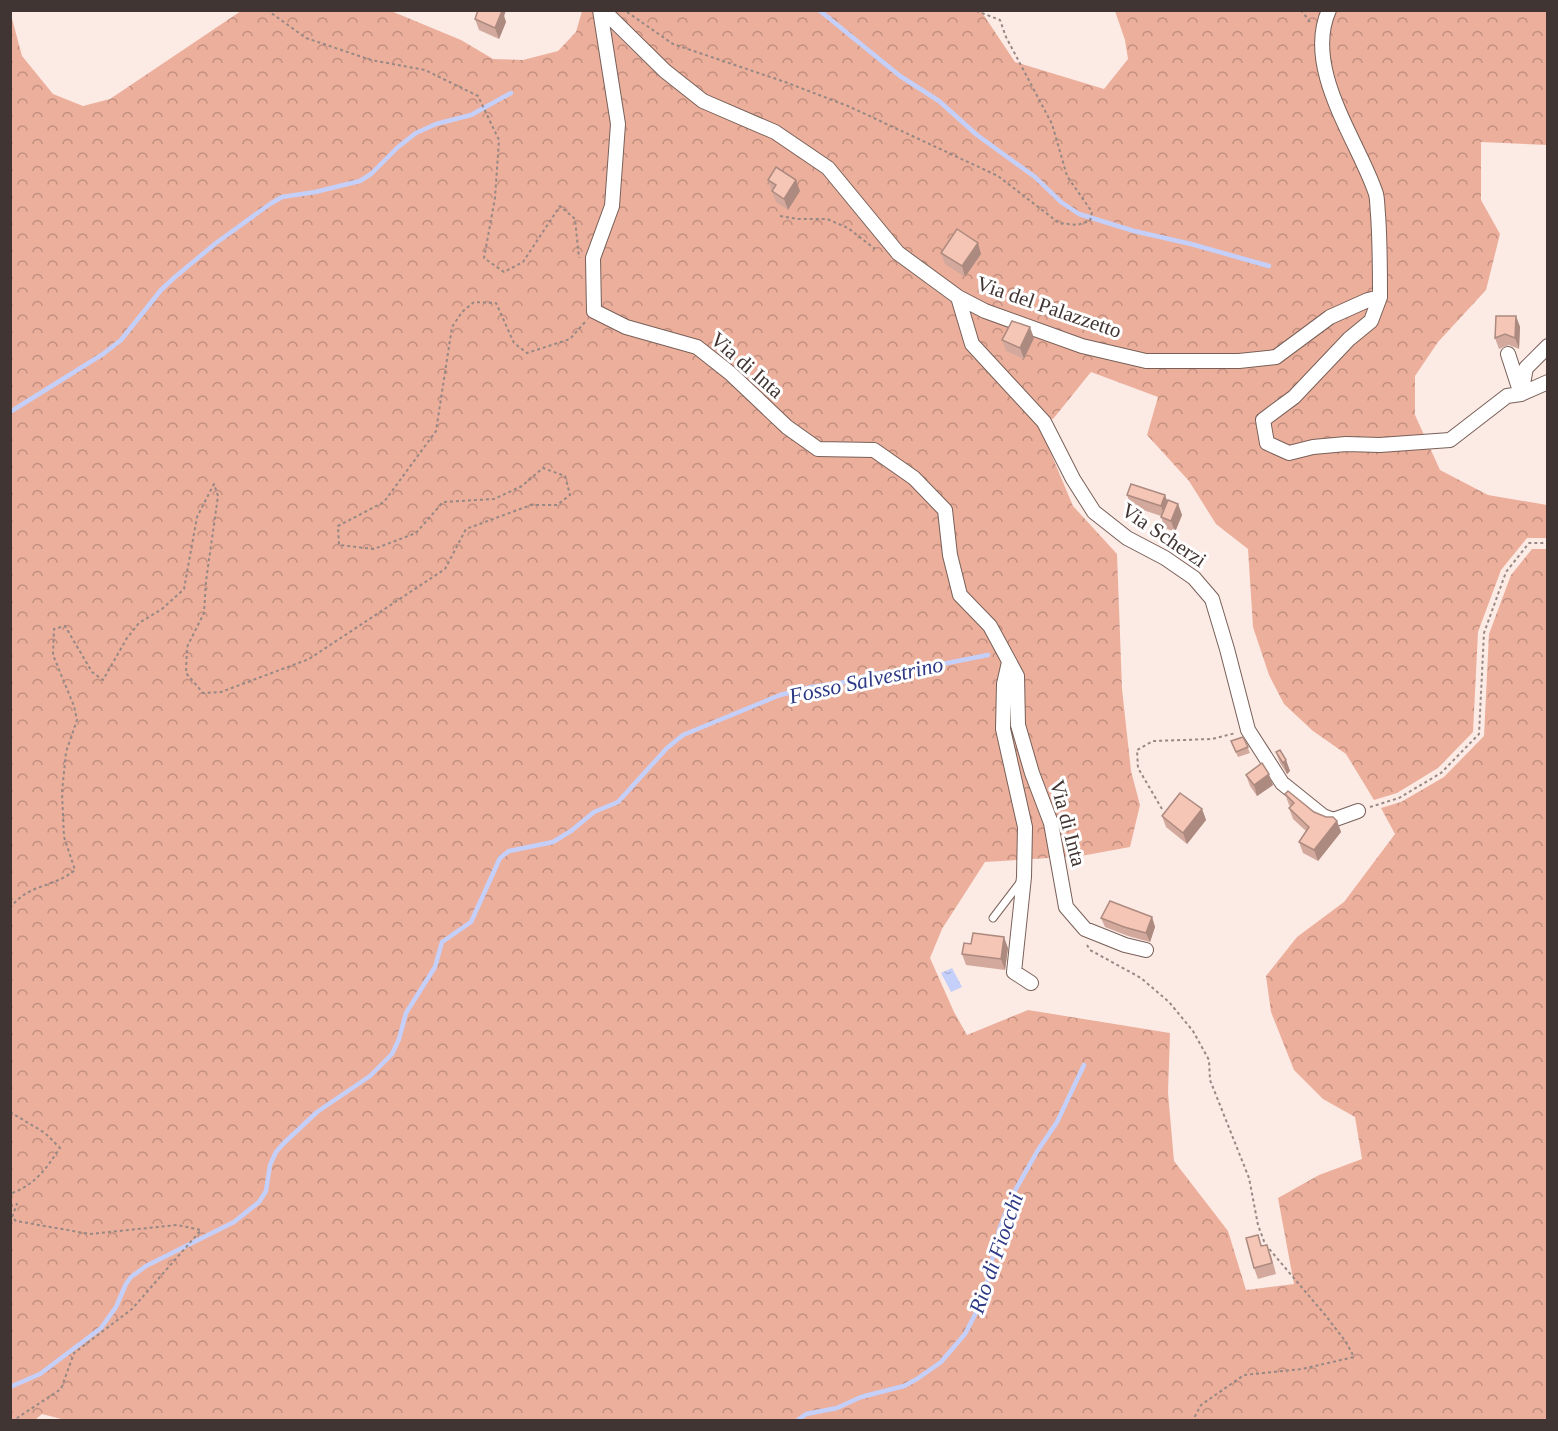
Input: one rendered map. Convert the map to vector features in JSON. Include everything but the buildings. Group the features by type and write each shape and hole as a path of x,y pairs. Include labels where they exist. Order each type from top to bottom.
{"street":[{"name":"Via del Palazzetto","path":"601,10 665,71 703,101 775,132 828,168 901,255 958,297 985,311 1082,346 1146,361 1239,361 1276,357 1330,317 1380,297"},
{"path":"594,311 593,258 612,206 618,124 601,10"},
{"path":"1329,10 1323,23 1322,62 1343,123 1376,193 1380,243 1380,297 1371,321 1349,339 1294,397 1263,420 1267,443 1289,453 1313,447 1346,444 1380,445 1450,440 1507,396 1521,394 1548,382"},
{"name":"Via Scherzi","path":"958,297 972,344 1044,422 1073,479 1094,512 1128,538 1166,558 1194,578 1212,599 1248,730 1282,783 1314,810 1334,820 1358,811"},
{"name":"Via di Inta","path":"594,311 626,327 697,346 730,373 787,427 818,449 874,450 914,478 945,510 950,555 960,595 990,626 1017,676 1018,726 1051,823 1066,907 1085,929 1125,945 1146,950"},
{"path":"1521,394 1526,368 1548,346"},
{"path":"1508,354 1521,394"},
{"name":"Via di Inta","path":"1009,662 1004,684 1003,729 1024,826 1024,878 1014,972 1030,982"}],"lane":[{"path":"993,918 1024,878"}],"path":[{"path":"267,10 306,38 371,60 425,70 478,96 499,140 495,198 484,258 504,272 523,262 560,206 575,219 581,266"},
{"path":"624,10 673,44 848,106 998,176 1059,223 1077,225 1090,221 1092,212 1067,176 1052,124 1006,37 1000,20 974,10"},
{"path":"780,216 797,219 827,219 848,228 879,252 901,255"},
{"path":"10,908 37,887 64,879 75,870 64,837 62,792 66,752 77,720 74,706 53,655 54,629 65,626 92,672 103,680 127,638 139,623 162,609 184,589 197,517 214,484 218,496 206,581 204,613 187,646 186,673 203,693 221,692 309,659 445,569 466,529 531,505 557,504 570,495 564,476 543,468 522,486 495,499 443,502 416,533 374,549 339,544 338,526 384,502 436,431 452,327 462,312 474,302 496,303 514,343 527,353 570,339 594,311"},
{"path":"1358,811 1399,798 1441,773 1479,734 1484,633 1506,572 1529,543 1548,543"},
{"path":"1162,809 1138,768 1137,750 1153,741 1212,739 1248,730"},
{"path":"1085,942 1090,950 1142,978 1169,1002 1193,1031 1209,1060 1210,1080 1249,1178 1258,1225 1265,1244 1326,1316 1346,1342 1354,1357 1302,1369 1244,1375 1202,1404 1193,1420"},
{"path":"10,1112 45,1133 60,1148 42,1175 22,1189 10,1194"},
{"path":"10,1206 17,1204 12,1217 16,1221 90,1234 177,1226 201,1230 132,1309 74,1353 61,1389 14,1420"}],"green space":[{"path":"10,11 22,56 53,94 83,106 110,99 241,11 391,11 461,40 493,59 523,60 558,51 576,32 582,11 592,11 660,77 699,107 772,138 823,174 892,258 954,304 967,347 1039,425 1073,506 1117,554 1122,689 1131,771 1140,805 1130,847 1081,856 985,862 942,929 930,958 967,1035 1028,1010 1170,1033 1168,1093 1174,1161 1228,1231 1246,1290 1294,1284 1278,1198 1319,1175 1362,1159 1355,1117 1323,1099 1294,1070 1271,1012 1266,976 1297,937 1344,902 1395,834 1381,808 1401,802 1444,777 1484,736 1489,634 1511,575 1532,549 1547,549 1547,1420 65,1420 42,1414 35,1420 11,1420"},
{"path":"611,11 981,11 1015,62 1104,89 1128,59 1125,40 1115,11 1547,11 1547,145 1481,142 1481,200 1500,234 1486,290 1438,342 1415,376 1415,415 1440,470 1488,495 1547,505 1547,538 1527,538 1501,570 1478,632 1473,732 1438,768 1397,793 1374,800 1346,754 1313,731 1284,704 1269,675 1253,627 1248,549 1216,524 1189,481 1147,435 1158,397 1091,372 1053,419 1045,417 976,342 961,293 901,249 832,164 706,96 669,67"}],"water":[{"path":"952,968 962,987 951,992 941,973"}],"waterway":[{"path":"819,10 900,76 939,101 977,135 1035,177 1061,202 1079,214 1134,231 1269,266"},
{"path":"10,412 103,354 121,340 161,290 175,277 216,243 270,204 282,197 360,181 371,174 416,133 436,124 471,115 511,93"},
{"name":"Fosso Salvestrino","path":"10,1387 40,1374 101,1328 116,1307 131,1277 146,1266 234,1222 259,1202 266,1191 270,1165 283,1144 317,1112 370,1076 392,1054 406,1013 435,967 442,942 471,922 500,858 509,851 553,842 594,812 618,802 667,748 683,735 780,695 811,687 846,682 872,674 912,670 988,655"},
{"name":"Rio di Fiocchi","path":"798,1420 806,1414 837,1408 861,1397 904,1386 941,1362 965,1334 983,1299 999,1230 1012,1196 1057,1122 1084,1065"}]}
